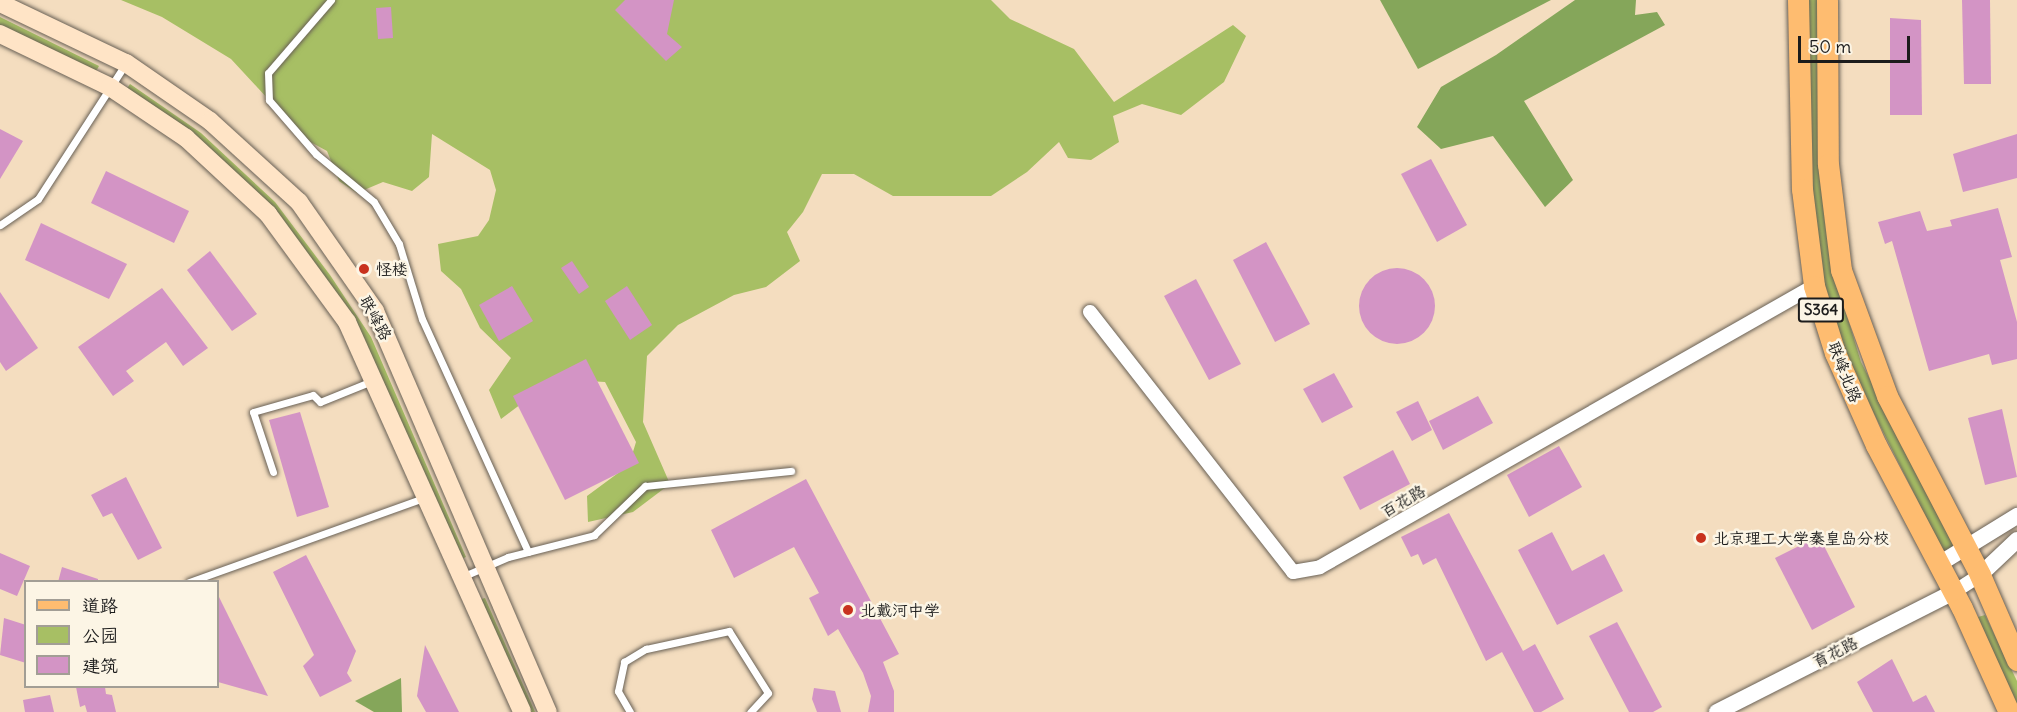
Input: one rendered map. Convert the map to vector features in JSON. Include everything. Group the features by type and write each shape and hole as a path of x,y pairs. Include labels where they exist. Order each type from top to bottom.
{"main road":[{"name":"联峰北路","path":"1798,0 1802,189 1814,286 1835,353 1876,445 1954,592 2009,712"},
{"name":"联峰北路","path":"1827,0 1828,164 1841,270 1887,396 1980,575 2017,660"},
{"name":"联峰路","path":"0,3 126,63 210,121 299,202 375,311 548,712"},
{"name":"联峰路","path":"0,34 110,87 186,138 268,214 347,322 428,496 461,577 522,712"}],"street":[{"name":"百花路","path":"1090,312 1293,573 1320,567 1814,286"},
{"path":"1939,564 2017,516"},
{"path":"1954,592 1980,575 2017,540"},
{"name":"育花路","path":"1717,712 1954,592"}],"lane":[{"path":"331,0 268,73 268,100 316,154 374,202 399,244 422,320 528,552"},
{"path":"0,225 38,199 126,63"},
{"path":"273,472 253,412 313,395 320,402 374,380"},
{"path":"461,577 528,552 594,535 645,486 791,471"},
{"path":"195,580 428,496"},
{"path":"630,712 618,691 624,662 646,649 729,631 768,693 750,712"}],"green space":[{"path":"121,0 991,0 1010,19 1074,49 1114,102 1233,25 1246,36 1224,82 1181,115 1142,104 1113,116 1119,142 1091,160 1068,158 1059,142 1027,172 991,196 893,196 854,174 822,174 803,212 787,232 800,261 766,287 734,295 678,325 647,356 643,422 670,484 633,512 588,522 587,496 629,465 636,442 605,382 588,381 529,398 501,419 489,390 511,358 480,328 461,289 441,271 438,244 478,236 489,220 496,190 490,170 432,134 429,177 412,191 383,182 357,193 339,181 327,151 305,139 231,59 162,17"},
{"path":"1380,0 1551,0 1418,69"},
{"path":"1575,0 1636,0 1635,15 1657,12 1665,25 1524,101 1573,180 1545,207 1493,136 1441,149 1417,127 1441,87 1496,55"},
{"path":"1805,0 1817,0 1837,283 1861,362 1956,546 1944,553 1851,368 1824,292 1813,222"},
{"path":"0,17 99,66 95,73 0,26"},
{"path":"130,84 201,133 275,202 330,275 371,337 466,557 459,560 364,341 324,279 126,90"},
{"path":"485,598 535,712 528,712 478,600"},
{"path":"1985,615 2017,681 2017,708 1978,617"},
{"path":"401,678 402,712 374,712 355,701"}],"building":[{"path":"625,0 674,0 667,34 682,47 666,61 615,10"},
{"path":"1962,0 1990,0 1991,84 1964,84"},
{"path":"391,7 393,38 378,39 376,8"},
{"path":"1890,18 1921,20 1922,115 1890,115"},
{"path":"0,129 23,141 0,179"},
{"path":"2017,134 2017,178 1963,192 1953,154"},
{"path":"1431,159 1467,225 1437,242 1401,174"},
{"path":"106,171 189,211 174,243 91,203"},
{"path":"1998,208 2012,257 2000,260 2017,322 2017,359 1992,365 1989,354 1929,371 1892,241 1885,244 1878,222 1920,211 1927,231 1952,226 1950,220"},
{"path":"41,223 127,264 109,299 25,260"},
{"path":"1266,242 1310,324 1275,342 1233,260"},
{"path":"210,251 257,314 232,331 187,270"},
{"path":"572,261 589,287 579,294 561,268"},
{"path":"1397,268 1411,271 1424,279 1432,292 1435,306 1432,320 1424,333 1411,341 1397,344 1383,341 1370,333 1362,320 1359,306 1362,292 1370,279 1383,271"},
{"path":"1196,279 1241,364 1209,380 1164,296"},
{"path":"512,286 533,321 499,341 479,305"},
{"path":"627,286 652,325 630,340 605,301"},
{"path":"162,288 208,348 183,366 166,342 126,371 134,381 113,396 78,347"},
{"path":"0,292 38,348 6,371 0,362"},
{"path":"586,359 639,463 565,500 513,396"},
{"path":"1334,373 1353,407 1322,423 1303,389"},
{"path":"1478,396 1493,423 1443,450 1429,421"},
{"path":"1418,401 1432,430 1412,441 1396,412"},
{"path":"2002,409 2017,477 1985,485 1968,418"},
{"path":"300,412 329,507 297,517 269,420"},
{"path":"1559,446 1582,487 1529,517 1507,475"},
{"path":"1393,450 1410,484 1360,510 1343,477"},
{"path":"126,477 162,548 138,560 112,513 103,517 91,495"},
{"path":"806,479 899,654 883,662 894,691 894,712 868,712 871,696 863,673 838,629 828,636 809,598 819,593 794,547 734,578 711,530"},
{"path":"1449,513 1523,651 1535,644 1564,699 1541,712 1534,712 1502,652 1486,661 1436,558 1423,565 1418,554 1411,557 1401,537"},
{"path":"1552,532 1572,571 1604,554 1623,591 1557,625 1518,550"},
{"path":"1819,536 1855,607 1812,630 1775,558"},
{"path":"0,553 30,566 17,596 0,589"},
{"path":"306,555 356,651 347,673 352,681 320,697 303,666 314,655 273,572"},
{"path":"62,567 98,579 98,580 59,580"},
{"path":"219,597 268,696 219,682"},
{"path":"4,618 24,624 24,662 0,655"},
{"path":"1617,622 1662,707 1653,712 1629,712 1589,636"},
{"path":"425,645 459,712 426,712 417,696"},
{"path":"1892,659 1913,702 1926,695 1935,712 1873,712 1857,682"},
{"path":"76,688 105,688 106,694 112,695 116,712 87,712 85,705 80,707"},
{"path":"814,688 835,691 841,712 817,712 812,699"},
{"path":"50,695 54,712 25,712 23,700"}],"place":[{"name":"怪楼","path":"364,269"},
{"name":"北京理工大学秦皇岛分校","path":"1701,538"},
{"name":"北戴河中学","path":"848,610"}]}
